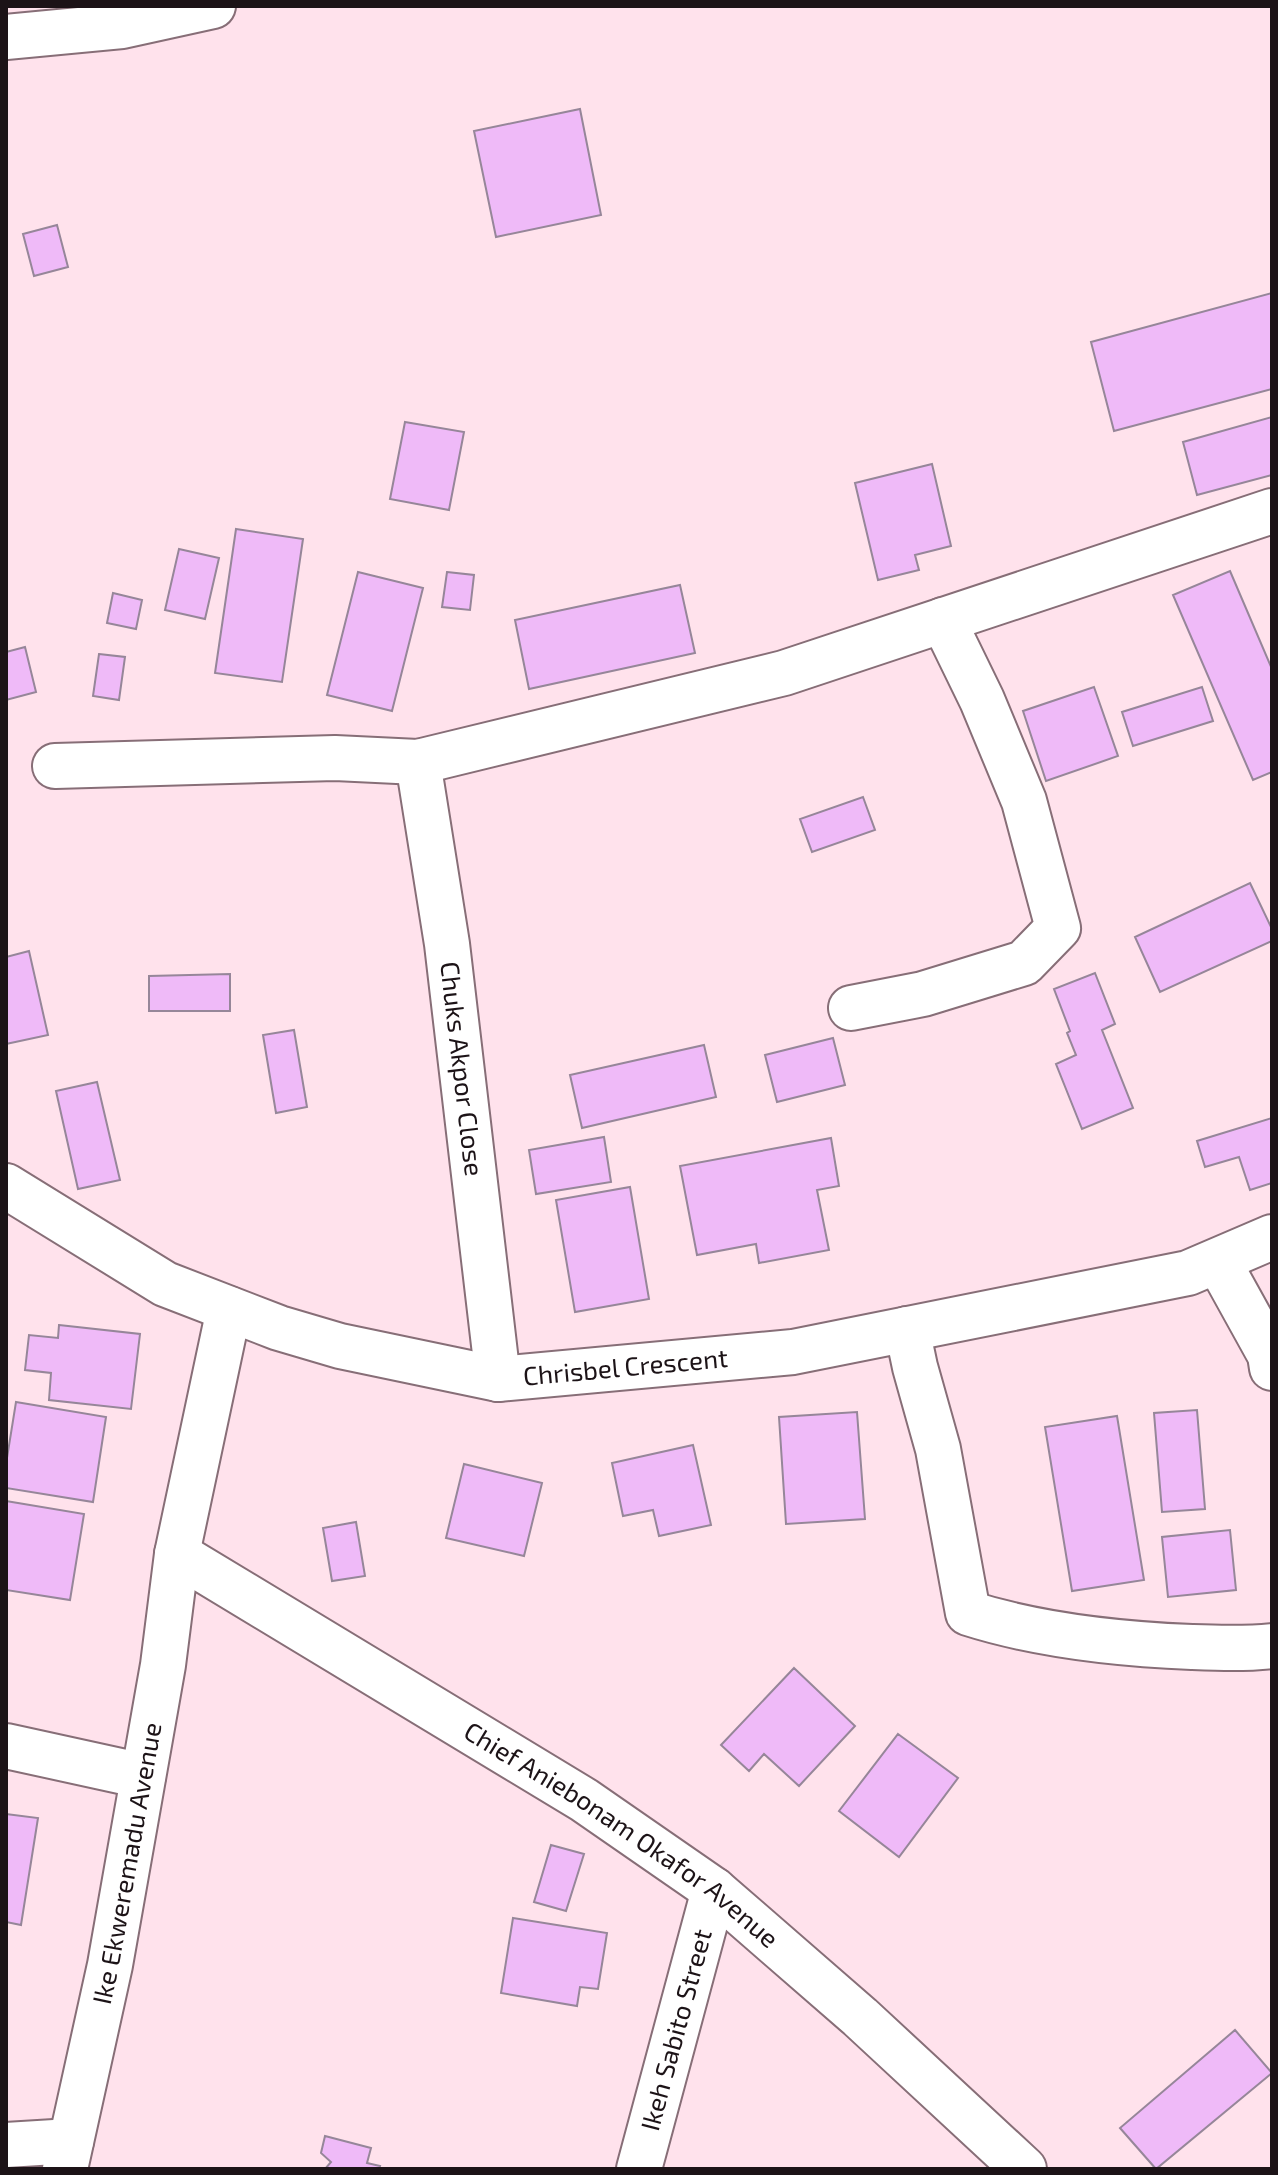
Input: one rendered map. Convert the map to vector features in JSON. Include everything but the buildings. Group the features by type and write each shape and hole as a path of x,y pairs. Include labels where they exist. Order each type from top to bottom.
{"street":[{"path":"6,37 122,26 213,6"},
{"path":"55,766 335,758 418,762 784,673 1272,511"},
{"path":"851,1008 923,994 1024,963 1058,928 1024,801 982,700 943,620"},
{"name":"Chuks Akpor Close","path":"418,762 447,944 498,1379"},
{"name":"Chrisbel Crescent","path":"6,1186 165,1284 279,1328 340,1346 498,1379 793,1352 1188,1273 1272,1237"},
{"path":"1218,1261 1270,1355 1272,1368"},
{"name":"Ike Ekweremadu Avenue","path":"68,2155 110,1965 163,1665 177,1554 229,1309"},
{"path":"907,1329 938,1449 968,1613 1014,1628 1143,1645 1250,1649 1272,1646"},
{"name":"Chief Aniebonam Okafor Avenue","path":"177,1554 584,1800 714,1890 860,2017 1024,2169"},
{"path":"6,1746 143,1776"},
{"name":"Ikeh Sabito Street","path":"639,2169 714,1890"},
{"path":"6,2145 68,2155"}]}
